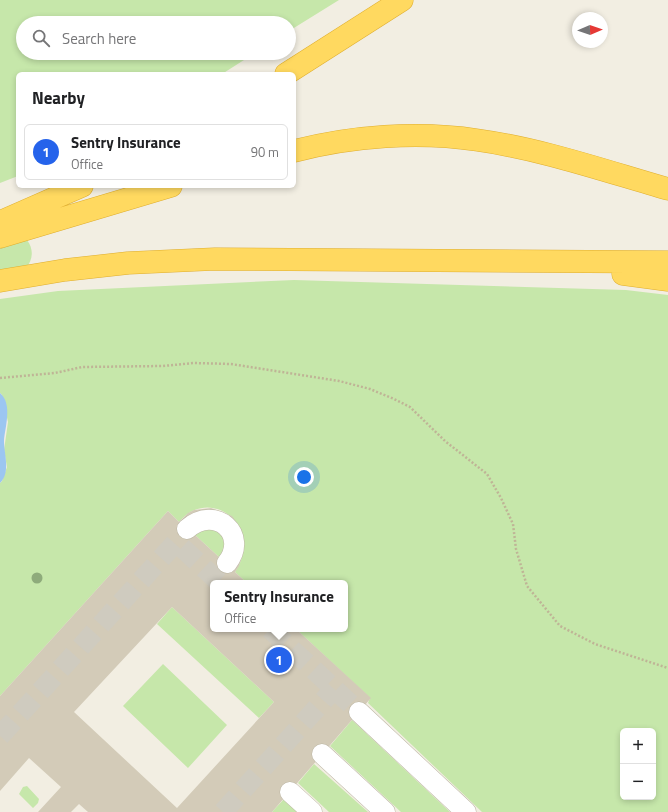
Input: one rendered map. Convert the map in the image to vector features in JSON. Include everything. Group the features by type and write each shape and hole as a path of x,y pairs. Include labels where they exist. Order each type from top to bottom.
{"highway":[{"path":"289,72 402,0"},
{"path":"296,150 312,146 375,137 421,136 470,139 510,146 668,189"},
{"path":"0,222 77,188"},
{"path":"0,237 164,188"},
{"path":"0,280 65,270 128,263 208,259 668,262"},
{"path":"543,262 576,272 631,275 668,280"}],"lane":[{"path":"187,529 205,519 221,521 232,534 234,543 232,553 227,563"},
{"path":"359,712 466,812"},
{"path":"322,754 385,812"},
{"path":"290,792 312,812"}],"path":[{"path":"0,378 55,373 82,368 163,366 194,363 225,364 338,381 370,389 394,399 410,407 445,441 487,474 501,498 513,524 516,549 528,586 560,626 595,644 668,668"}],"green space":[{"path":"0,0 339,0 296,27 296,16 16,16 16,60 244,60 225,72 16,72 16,177 0,183"},
{"path":"27,240 31,247 32,254 30,262 26,268 0,273 0,245"},
{"path":"294,280 626,290 668,295 668,812 482,812 368,703 370,698 299,632 348,632 348,580 244,580 235,572 242,555 243,540 239,526 230,516 218,509 205,507 192,511 179,522 168,511 0,696 0,483 7,467 4,450 8,422 2,395 0,393 0,299 58,291"},
{"path":"218,529 226,543 220,558 195,535 201,530"},
{"path":"172,607 274,702 259,718 157,624"},
{"path":"163,664 227,725 188,768 123,706"},
{"path":"352,720 450,812 401,812 330,746"},
{"path":"314,764 368,812 329,812 298,783"},
{"path":"27,786 39,799 38,803 33,808 19,794 23,787"},
{"path":"284,799 298,812 272,812"}],"water":[{"path":"0,393 6,403 7,416 4,441 6,469 0,483"}],"building":[{"path":"211,508 232,516 241,529 243,536 243,552 239,566 235,572 244,580 210,580 210,632 299,632 371,698 272,812 88,812 79,804 71,812 38,812 61,787 29,758 0,791 0,696 168,511 179,522 188,513 194,510","holes":["207,528 222,532 225,549 220,558 195,535","172,607 274,702 177,808 74,712"]}],"tunnel":[{"path":"0,736 176,542 217,580"},
{"path":"273,632 359,712"},
{"path":"223,812 334,689"}],"place":[{"name":"Sentry Insurance","path":"279,660"}]}
